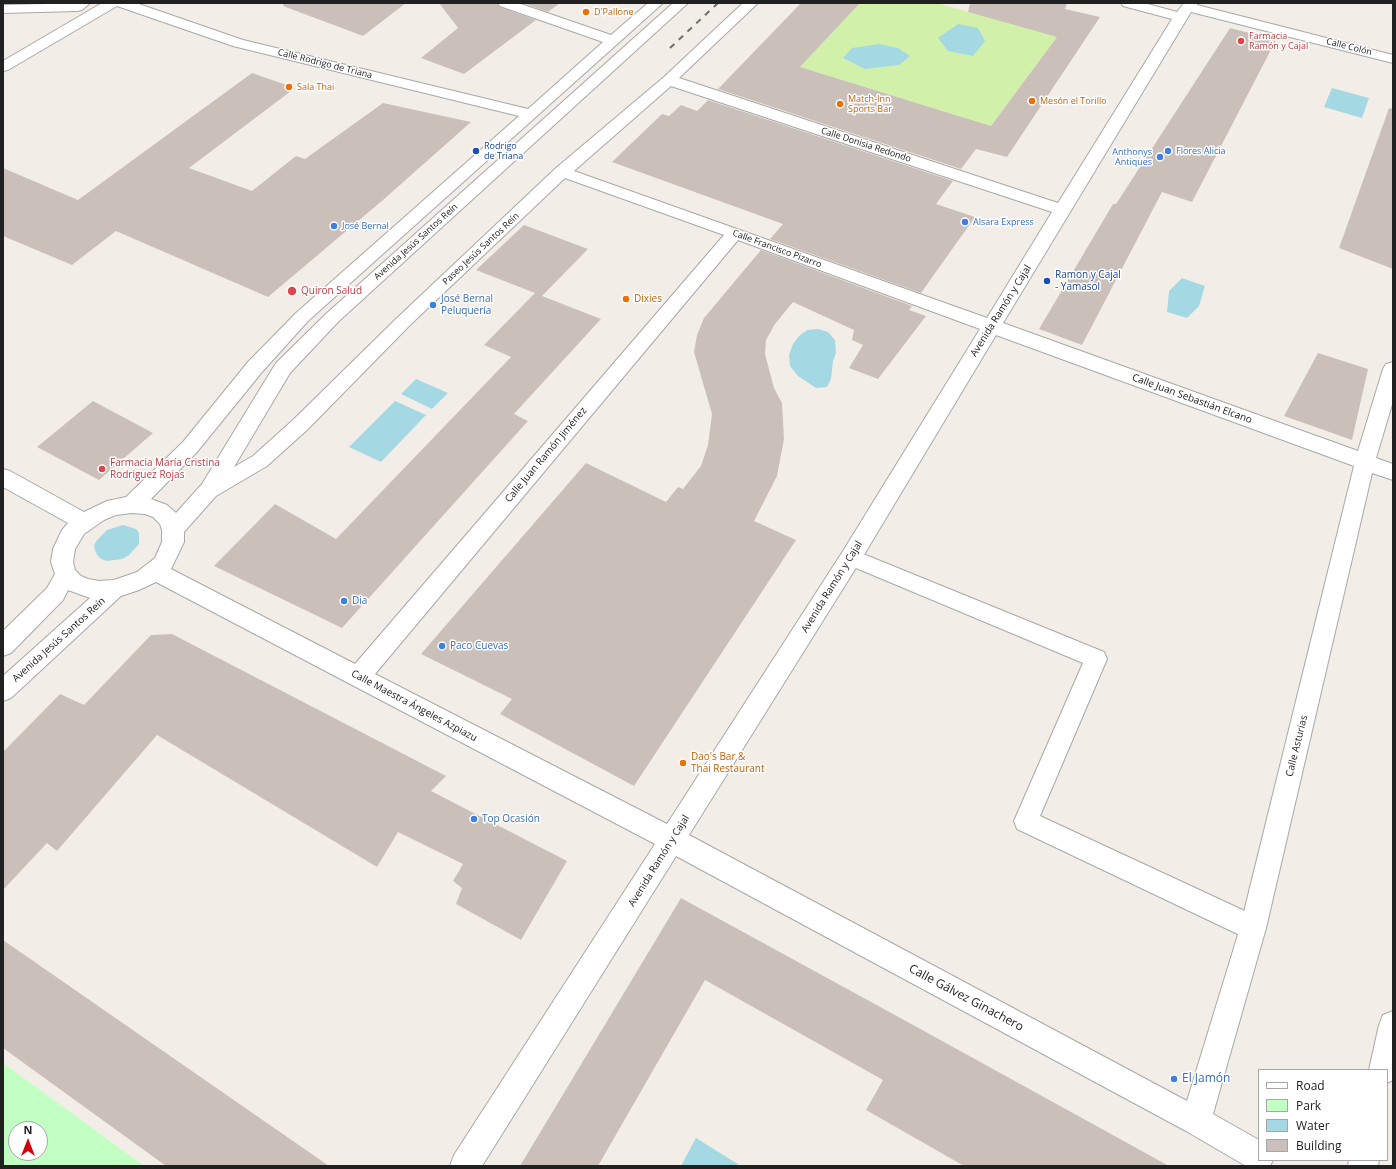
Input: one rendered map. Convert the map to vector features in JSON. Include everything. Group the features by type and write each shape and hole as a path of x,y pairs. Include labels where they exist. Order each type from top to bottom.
{"street":[{"path":"3,9 77,7 83,3"},
{"path":"3,67 112,3"},
{"name":"Calle Rodrigo de Triana","path":"122,3 238,43 531,114"},
{"path":"505,3 613,41"},
{"name":"Avenida Jesús Santos Reín","path":"132,505 190,447 255,367 302,316 656,3"},
{"name":"Avenida Jesús Santos Reín","path":"173,530 209,490 283,368 333,316 681,3"},
{"name":"Paseo Jesús Santos Reín","path":"209,490 260,461 300,425 404,321 562,172 670,80 751,3"},
{"name":"Calle Colón","path":"1128,3 1186,9 1393,59"},
{"name":"Avenida Ramón y Cajal","path":"465,1166 851,557 1186,9"},
{"name":"Calle Donisia Redondo","path":"670,80 1063,210"},
{"name":"Calle Francisco Pizarro","path":"562,172 735,233 991,327"},
{"name":"Calle Juan Ramón Jiménez","path":"358,676 735,233"},
{"name":"Calle Juan Sebastián Elcano","path":"991,327 1393,472"},
{"name":"Calle Asturias","path":"1196,1121 1253,928 1365,461 1393,369"},
{"path":"3,477 85,522"},
{"path":"132,505 147,506 160,511 169,519 173,530 173,542 169,554 163,564 156,571 145,578 114,589 99,590 85,588 73,582 66,574 62,562 64,549 76,528 97,514 114,507 132,505"},
{"name":"Calle Maestra Ángeles Azpiazu","path":"156,571 672,840"},
{"path":"3,646 55,594 66,574"},
{"name":"Avenida Jesús Santos Reín","path":"3,691 114,589"},
{"name":"Calle Gálvez Ginachero","path":"672,840 1196,1121 1258,1156"},
{"path":"1383,1069 1393,1025"},
{"path":"1266,1161 1275,1166"}],"lane":[{"path":"851,557 1096,659 1026,821 1253,928"}],"green space":[{"path":"860,3 937,3 1057,37 991,126 800,67"},
{"path":"3,1063 144,1166 3,1166"}],"water":[{"path":"958,24 978,28 985,41 973,56 948,51 938,38"},
{"path":"879,44 898,48 910,56 899,65 865,69 843,58 852,48"},
{"path":"1332,88 1369,98 1362,118 1324,107"},
{"path":"1182,278 1205,286 1199,306 1187,318 1167,312 1169,291"},
{"path":"818,329 828,332 835,340 836,353 833,361 831,379 827,387 816,388 798,376 790,366 789,355 793,344 799,336 807,330"},
{"path":"416,379 448,393 432,409 401,394"},
{"path":"395,401 426,415 381,462 349,447"},
{"path":"123,525 136,529 139,533 139,544 129,555 122,559 107,561 101,559 95,550 94,545 97,540 107,530"},
{"path":"696,1138 741,1166 681,1166"}],"building":[{"path":"284,3 406,3 363,36 283,6"},
{"path":"439,3 497,3 500,7 536,20 464,74 421,58 458,28"},
{"path":"523,3 560,3 548,12"},
{"path":"801,3 860,3 800,67 991,126 1057,37 968,12 970,3 1067,3 1065,9 1100,17 1007,157 976,149 961,169 718,89"},
{"path":"1230,28 1276,40 1192,202 1162,192 1082,345 1039,329 1113,204 1116,204"},
{"path":"252,73 295,88 189,168 252,191 296,156 305,159 383,103 471,122 383,200 268,297 116,231 72,265 3,236 3,168 78,200"},
{"path":"708,100 953,181 936,204 975,217 921,293 770,239 783,224 612,162 662,114 669,116 681,105 697,111"},
{"path":"1389,108 1393,109 1393,269 1339,248"},
{"path":"524,225 588,249 542,296 601,319 514,414 528,421 342,628 214,566 275,504 336,539 511,357 484,345 535,293 476,270"},
{"path":"761,250 912,306 909,310 926,316 878,379 849,368 863,345 852,340 854,330 793,302 775,324 766,340 765,354 774,388 782,403 784,439 777,476 754,521 796,540 634,786 500,714 512,699 421,654 586,463 666,502 678,487 683,489 701,466 708,445 712,414 694,352 697,335 704,318"},
{"path":"1318,353 1368,369 1352,440 1284,416"},
{"path":"93,401 153,433 99,480 37,447"},
{"path":"172,634 446,776 431,791 567,861 521,940 456,904 462,888 453,881 463,864 398,832 377,867 157,735 57,851 47,843 3,890 3,752 60,694 84,705 151,635"},
{"path":"681,898 1169,1166 964,1166 866,1110 883,1080 705,980 598,1166 520,1166"},
{"path":"3,940 329,1166 166,1166 3,1048"}],"railway":[{"path":"670,48 718,3"}],"place":[{"name":"D'Pallone","path":"586,12"},
{"name":"Farmacia Ramón y Cajal","path":"1241,41"},
{"name":"Sala Thai","path":"289,87"},
{"name":"Mesón el Torillo","path":"1032,101"},
{"name":"Match-Inn Sports Bar","path":"840,104"},
{"name":"Rodrigo de Triana","path":"476,151"},
{"name":"Flores Alicia","path":"1168,151"},
{"name":"Anthonys Antiques","path":"1160,157"},
{"name":"Alsara Express","path":"965,222"},
{"name":"José Bernal","path":"334,226"},
{"name":"Ramon y Cajal - Yamasol","path":"1047,281"},
{"name":"Quiron Salud","path":"292,291"},
{"name":"Dixies","path":"626,299"},
{"name":"José Bernal Peluquería","path":"433,305"},
{"name":"Farmacia María Cristina Rodriguez Rojas","path":"102,469"},
{"name":"Dia","path":"344,601"},
{"name":"Paco Cuevas","path":"442,646"},
{"name":"Dao's Bar & Thai Restaurant","path":"683,763"},
{"name":"Top Ocasión","path":"474,819"},
{"name":"El Jamón","path":"1174,1079"}]}
